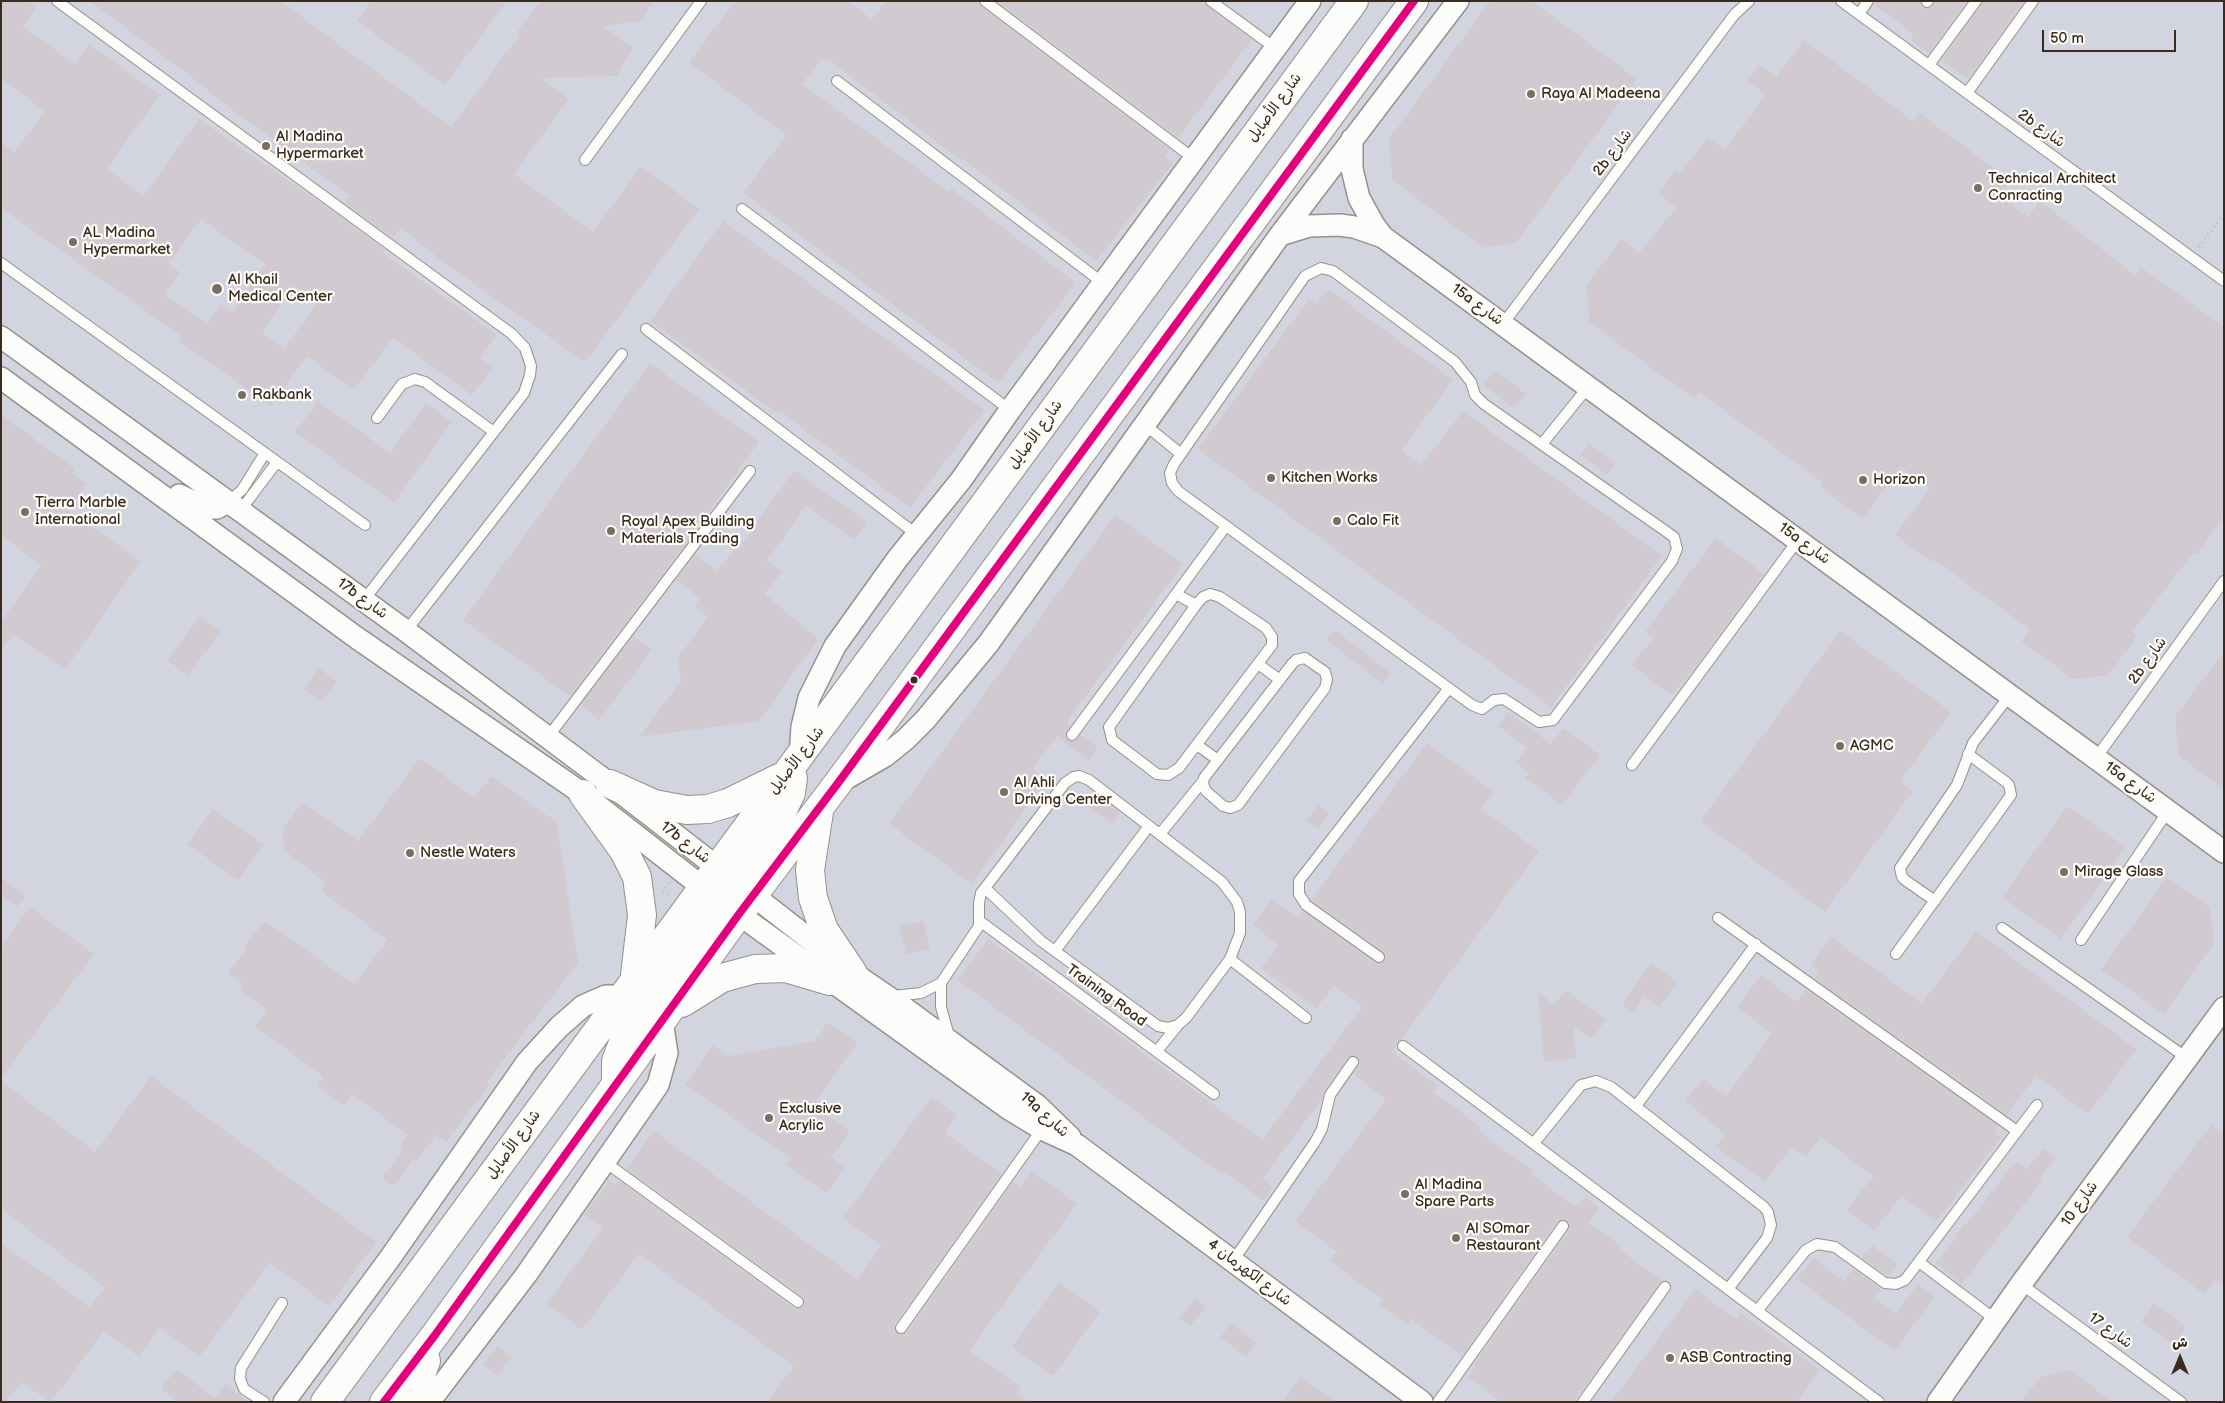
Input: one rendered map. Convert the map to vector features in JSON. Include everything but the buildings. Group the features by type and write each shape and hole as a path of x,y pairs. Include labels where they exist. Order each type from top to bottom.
{"main road":[{"name":"شارع الأصايل","path":"384,1402 663,1019 794,765 1354,1"},
{"name":"شارع الأصايل","path":"325,1402 629,987 728,891 820,806 838,783 1414,1"},
{"path":"610,784 654,804 671,808 708,808 728,804 747,795 794,765"},
{"path":"583,794 624,851 636,877 642,915 629,987"},
{"path":"663,1019 707,986 722,978 755,969 786,968 816,975 842,977 813,898 810,870 820,806"},
{"path":"616,1084 616,1061 624,1040 728,891"},
{"path":"411,1402 435,1334"}],"street":[{"path":"794,765 809,698 821,671 841,638 916,534 961,480 1193,158 1310,1"},
{"path":"838,783 885,756 925,720 1018,604 1280,235 1458,1"},
{"name":"15a شارع","path":"1352,139 1351,162 1355,184 1366,212 1383,237"},
{"name":"15a شارع","path":"1280,235 1309,226 1340,225 1362,229 1383,237 2224,852"},
{"name":"17b شارع","path":"1,337 364,600 610,784 728,891"},
{"name":"17b شارع","path":"1,378 357,638 583,794 728,891"},
{"path":"105,453 198,506 217,508 234,506"},
{"name":"19a شارع","path":"728,891 842,977 1009,1108 1042,1129 1077,1145"},
{"name":"19a شارع","path":"842,977 887,996 1038,1106 1077,1145"},
{"path":"284,1402 395,1250 527,1062 559,1027 584,1006 629,987"},
{"name":"شارع 10","path":"1938,1402 2021,1284 2224,1008"},
{"path":"429,1402 526,1275 652,1094 662,1075 667,1042 663,1019"},
{"name":"شارع الكهرمان 4","path":"1077,1145 1422,1402"}],"lane":[{"path":"57,1 519,340 529,357 530,375 528,384 494,432 364,600"},
{"path":"585,160 701,1"},
{"path":"985,1 1193,158"},
{"path":"1211,1 1275,48"},
{"name":"2b شارع","path":"1503,324 1734,15 1749,1"},
{"name":"2b شارع","path":"1841,1 2224,282"},
{"path":"1859,14 1868,1"},
{"path":"1929,65 1976,1"},
{"path":"1967,93 2033,1"},
{"path":"836,81 1104,283"},
{"path":"742,209 1010,410"},
{"path":"1,263 365,525"},
{"path":"1321,268 1333,271 1455,362 1471,382 1475,395 1484,404 1542,444 1670,532 1676,543 1676,556 1553,720 1539,722 1504,698 1494,700 1482,709 1477,708 1174,487 1170,473 1181,454 1305,276 1321,268"},
{"path":"646,329 916,534"},
{"path":"406,631 622,354"},
{"path":"378,418 402,384 415,379 425,382 494,432"},
{"path":"1542,444 1588,387"},
{"path":"1144,424 1181,454"},
{"path":"234,506 265,453"},
{"path":"234,506 277,462"},
{"path":"548,738 750,471"},
{"path":"1072,734 1226,526"},
{"path":"1632,765 1798,540"},
{"name":"2b شارع","path":"2096,758 2224,581"},
{"path":"1176,594 1196,605"},
{"path":"1216,594 1270,632 1272,645 1179,768 1162,775 1152,772 1112,740 1109,731 1111,724 1196,605 1203,596 1216,594"},
{"path":"1160,834 1296,660 1305,658 1325,672 1327,683 1238,805 1230,808 1223,806 1206,791 1203,781"},
{"path":"1258,664 1280,680"},
{"path":"1379,957 1306,905 1299,894 1299,881 1449,688"},
{"path":"1935,901 1905,880 1902,877 1900,868 1958,785 1973,743 2010,695"},
{"path":"1197,745 1218,760"},
{"path":"1896,954 2011,795 2009,785 2006,782 1968,754"},
{"path":"951,1042 941,1007 941,983 981,922 979,903 985,888 1065,783 1079,776 1089,780 1216,877 1232,892 1240,912 1241,922 1237,944 1230,959 1157,1051"},
{"path":"2082,940 2168,811"},
{"path":"1055,951 1149,826"},
{"path":"985,888 1016,919 1055,951 1158,1026 1168,1028 1178,1025"},
{"path":"1718,918 2016,1132"},
{"name":"Training Road","path":"981,922 1214,1094"},
{"path":"2002,928 2187,1058"},
{"path":"1636,1106 1756,944"},
{"path":"1230,959 1306,1018"},
{"path":"887,996 910,995 941,983"},
{"path":"1403,1046 1879,1402"},
{"path":"1233,1261 1315,1142 1322,1129 1330,1095 1353,1062"},
{"path":"1534,1143 1581,1085 1596,1081 1604,1083 1636,1106 1768,1212 1771,1225 1767,1238 1728,1289"},
{"path":"1757,1311 1806,1250 1817,1244 1830,1244 1880,1280 1890,1284 1905,1280 2036,1105"},
{"path":"901,1328 1042,1129"},
{"path":"605,1162 798,1302"},
{"path":"1438,1402 1563,1226"},
{"path":"1919,1262 1996,1320"},
{"name":"شارع 17","path":"2021,1284 2181,1402"},
{"path":"1583,1402 1665,1287"},
{"path":"264,1402 244,1389 240,1379 241,1368 282,1303"}],"path":[{"path":"2192,258 2224,214"}],"shaded area":[{"path":"1,1 2224,1 2224,1402 1,1402"}],"transit line":[{"path":"384,1402 435,1335 739,914 838,783 1414,1"}],"place":[{"name":"Raya Al Madeena","path":"1531,94"},
{"name":"Al Madina Hypermarket","path":"266,146"},
{"name":"Technical Architect Conracting","path":"1978,188"},
{"name":"AL Madina Hypermarket","path":"73,242"},
{"name":"Al Khail Medical Center","path":"217,289"},
{"name":"Rakbank","path":"242,395"},
{"name":"Kitchen Works","path":"1271,478"},
{"name":"Horizon","path":"1863,480"},
{"name":"Tierra Marble International","path":"25,512"},
{"name":"Calo Fit","path":"1337,521"},
{"name":"Royal Apex Building Materials Trading","path":"611,531"},
{"name":"AGMC","path":"1840,746"},
{"name":"Al Ahli Driving Center","path":"1004,792"},
{"name":"Nestle Waters","path":"410,853"},
{"name":"Mirage Glass","path":"2064,872"},
{"name":"Exclusive Acrylic","path":"769,1118"},
{"name":"Al Madina Spare Parts","path":"1405,1194"},
{"name":"Al SOmar Restaurant","path":"1456,1238"},
{"name":"ASB Contracting","path":"1670,1358"}]}
